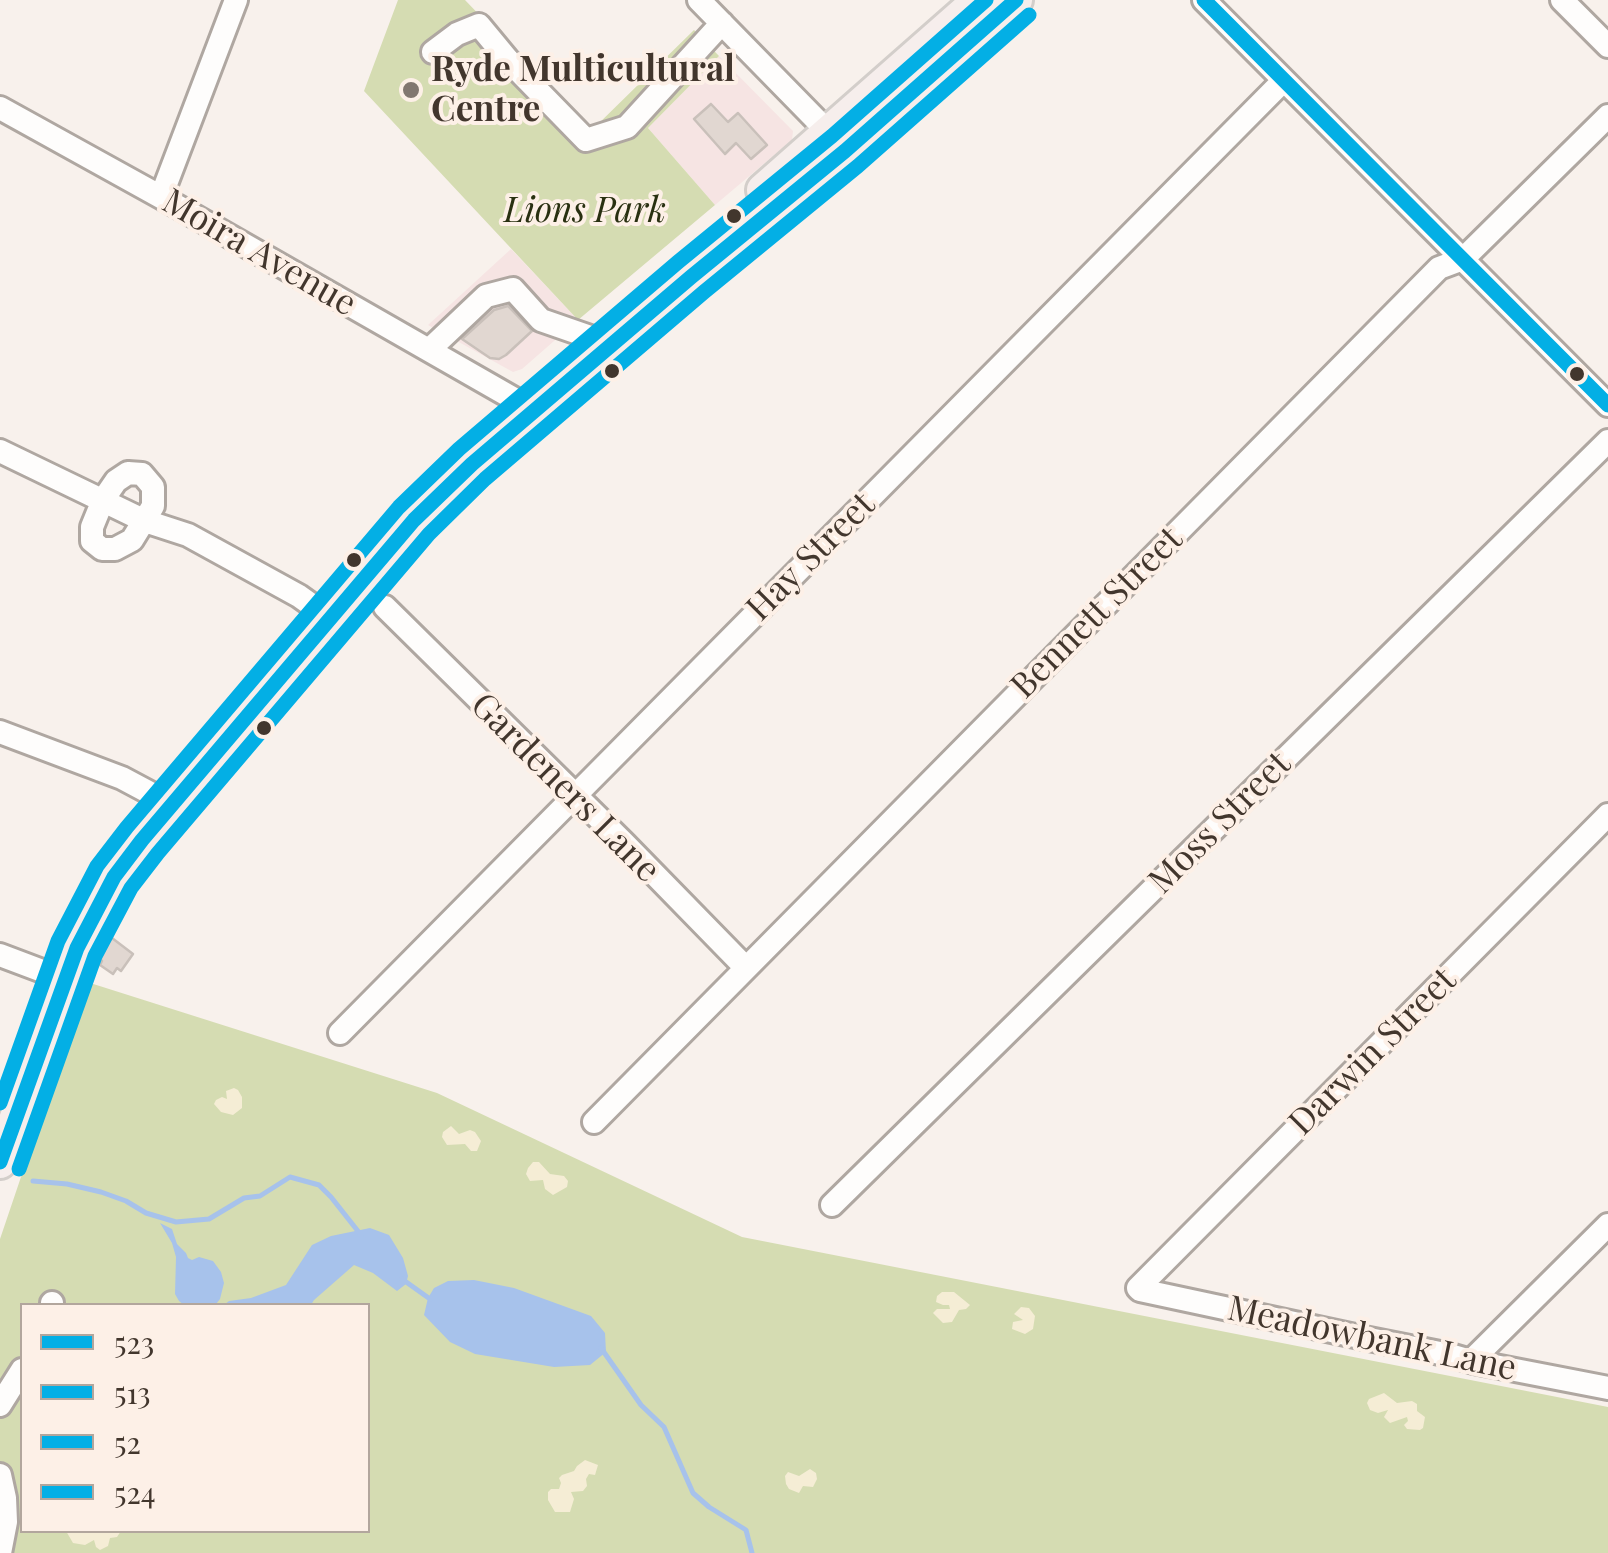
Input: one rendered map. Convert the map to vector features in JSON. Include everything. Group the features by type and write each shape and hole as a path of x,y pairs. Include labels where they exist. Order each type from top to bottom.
{"highway":[{"path":"0,1162 77,948 114,876 142,840 443,490 691,277 838,142 979,0"},
{"path":"0,1098 45,972 80,890 120,832 412,492 590,337 1016,0"}],"street":[{"path":"161,197 236,0"},
{"path":"699,0 838,142"},
{"path":"1204,0 1608,406"},
{"path":"1562,0 1608,46"},
{"path":"433,52 457,34 478,25 586,140 627,127 722,24"},
{"name":"Hay Street","path":"340,1033 1283,80"},
{"name":"Moira Avenue","path":"0,108 516,400"},
{"name":"Bennett Street","path":"594,1122 1439,268 1462,259 1608,116"},
{"path":"429,350 486,296 513,289 542,320 590,337"},
{"name":"Moss Street","path":"832,1205 1608,441"},
{"path":"0,452 145,521 188,534 313,606"},
{"path":"128,474 142,474 153,487 154,506 145,521 132,540 115,549 102,549 92,541 92,527 103,500 116,481 128,474"},
{"name":"Gardeners Lane","path":"385,608 746,968"},
{"path":"0,732 122,778 152,794"},
{"name":"Darwin Street","path":"1138,1288 1608,815"},
{"path":"0,955 45,972"},
{"path":"1471,1360 1608,1224"},
{"name":"Meadowbank Lane","path":"1138,1288 1608,1388"},
{"path":"0,1404 20,1373"},
{"path":"0,1476 6,1522 0,1552"}],"shaded area":[{"path":"719,56 793,131 792,140 715,205 648,128"},
{"path":"511,249 578,320 522,369 513,372 428,325"}],"green space":[{"name":"Lions Park","path":"398,0 465,0 591,131 694,30 719,56 648,128 715,205 578,320 364,91"},
{"path":"87,982 437,1093 742,1237 1608,1407 1608,1553 0,1553 0,1239"}],"sand":[{"path":"234,1088 242,1097 242,1108 233,1115 221,1112 214,1104 216,1100 227,1099 226,1091"},
{"path":"451,1126 459,1134 475,1132 481,1141 477,1151 471,1151 465,1144 447,1145 443,1132"},
{"path":"533,1162 539,1162 550,1174 564,1176 567,1187 553,1195 545,1189 543,1180 530,1181 526,1174"},
{"path":"942,1292 954,1292 970,1305 959,1310 952,1322 943,1323 933,1313 950,1309 949,1305 936,1302"},
{"path":"1021,1307 1029,1308 1035,1316 1033,1329 1025,1334 1012,1329 1013,1322 1023,1320 1014,1314"},
{"path":"1384,1393 1397,1403 1417,1404 1417,1411 1425,1417 1423,1428 1407,1429 1407,1417 1390,1423 1384,1417 1388,1410 1370,1410 1369,1399"},
{"path":"585,1460 598,1465 595,1475 589,1474 583,1491 571,1492 574,1499 570,1512 555,1512 548,1492 559,1489 559,1478"},
{"path":"810,1469 817,1479 813,1487 803,1486 799,1493 789,1489 785,1476 788,1472 799,1476"},
{"path":"67,1533 120,1533 100,1550 94,1540 85,1545 73,1543"}],"water":[{"path":"160,1223 172,1229 188,1258 213,1261 221,1272 224,1283 217,1303 179,1301 175,1294 176,1257"},
{"path":"370,1228 389,1235 403,1258 406,1284 397,1291 354,1265 312,1303 226,1303 286,1285 312,1245 331,1236"},
{"path":"474,1280 514,1288 591,1316 605,1333 606,1352 590,1365 554,1367 475,1354 450,1342 424,1315 428,1298 434,1288 448,1281"}],"building":[{"path":"711,104 728,122 738,113 767,145 751,159 736,143 725,154 694,119"},
{"path":"508,306 532,331 506,355 490,358 462,339 494,310"},
{"path":"112,938 133,954 121,971 117,968 113,974 100,965 98,957"}],"waterway":[{"path":"33,1181 101,1192 176,1222 209,1219 244,1198 260,1196 290,1177 319,1185 361,1235"},
{"path":"402,1279 430,1299"},
{"path":"601,1348 641,1405 664,1427 693,1493 746,1530 752,1553"}],"transit line":[{"name":"52","path":"0,1103 58,941 97,866 399,507 459,449 832,136 986,0"},
{"name":"523","path":"0,1162 77,948 114,877 414,520 472,464 845,151 1016,0"},
{"name":"524","path":"1204,0 1608,405"},
{"name":"513","path":"19,1169 95,956 131,888 429,534 485,479 858,166 1029,15"}],"place":[{"name":"Ryde Multicultural Centre","path":"411,90"}]}
